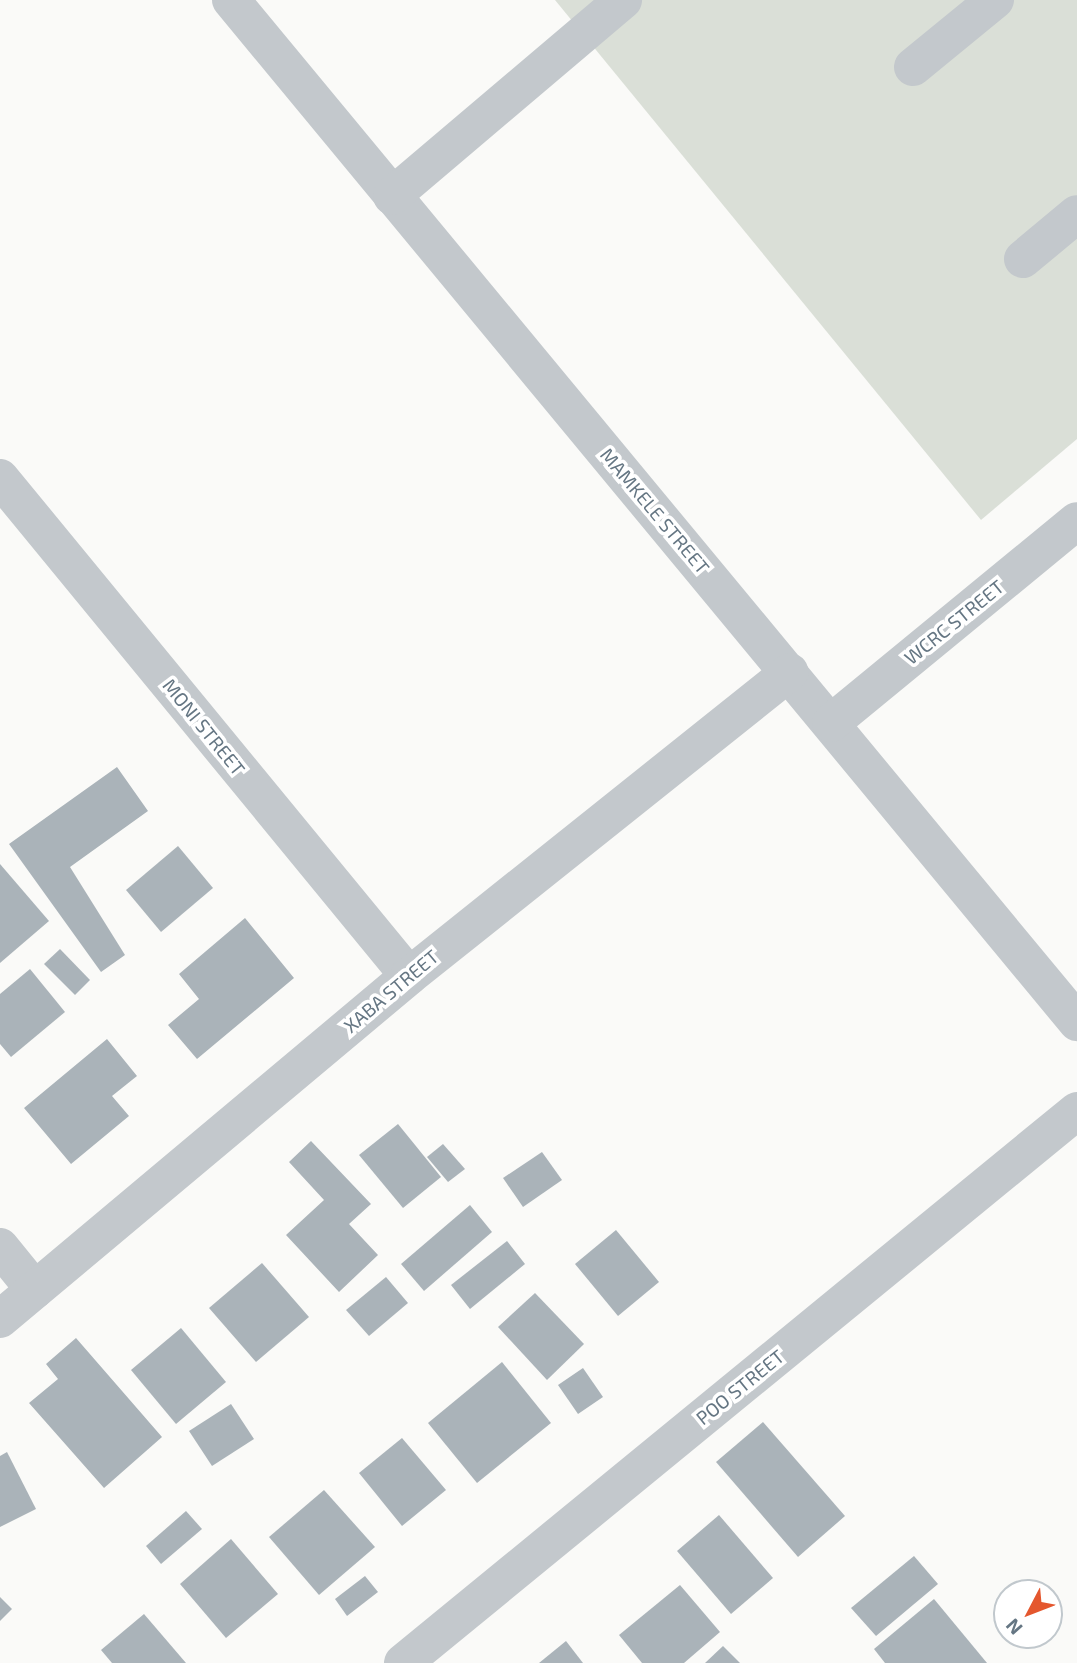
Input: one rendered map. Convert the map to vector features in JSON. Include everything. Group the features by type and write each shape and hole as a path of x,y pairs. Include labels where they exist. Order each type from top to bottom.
{"street":[{"name":"MAMKELE STREET","path":"231,0 1077,1022"},
{"path":"392,196 623,0"},
{"path":"913,67 995,0"},
{"path":"1023,259 1077,214"},
{"name":"MONI STREET","path":"0,478 409,976"},
{"name":"WCRC STREET","path":"831,723 1077,521"},
{"name":"XABA STREET","path":"0,1319 409,976 790,672"},
{"name":"POO STREET","path":"403,1663 1077,1111"},
{"path":"0,1247 35,1290"}],"shaded area":[{"path":"555,0 1077,0 1077,439 981,520"}],"building":[{"path":"117,767 148,811 70,867 125,955 101,972 9,844"},
{"path":"178,846 213,888 161,932 126,890"},
{"path":"0,864 49,921 0,963"},
{"path":"245,918 294,978 197,1059 168,1025 199,999 179,974"},
{"path":"60,949 90,980 75,995 44,964"},
{"path":"30,969 65,1012 11,1057 0,1044 0,994"},
{"path":"107,1039 137,1076 112,1096 129,1116 71,1164 24,1108"},
{"path":"398,1124 441,1177 403,1208 359,1155"},
{"path":"311,1141 371,1204 349,1224 378,1255 339,1292 286,1235 324,1200 289,1162"},
{"path":"443,1144 465,1169 448,1182 427,1157"},
{"path":"542,1152 562,1180 523,1207 503,1178"},
{"path":"470,1205 492,1232 424,1291 401,1264"},
{"path":"616,1230 659,1282 618,1316 575,1264"},
{"path":"507,1241 525,1264 470,1309 451,1285"},
{"path":"262,1263 309,1317 256,1362 209,1308"},
{"path":"386,1277 408,1303 369,1336 346,1310"},
{"path":"535,1293 584,1344 547,1380 498,1327"},
{"path":"181,1328 226,1382 176,1424 131,1370"},
{"path":"76,1338 162,1437 104,1488 29,1403 58,1379 46,1364"},
{"path":"502,1362 551,1423 477,1483 428,1423"},
{"path":"583,1368 603,1397 578,1414 558,1385"},
{"path":"231,1404 254,1439 212,1466 189,1431"},
{"path":"763,1422 845,1516 798,1557 716,1462"},
{"path":"402,1438 446,1490 402,1526 359,1473"},
{"path":"7,1452 36,1509 0,1527 0,1456"},
{"path":"324,1490 375,1547 319,1595 269,1537"},
{"path":"186,1511 202,1529 161,1564 146,1546"},
{"path":"719,1515 773,1578 731,1614 677,1551"},
{"path":"231,1539 278,1594 226,1638 180,1584"},
{"path":"914,1556 938,1584 876,1636 851,1608"},
{"path":"365,1576 378,1592 347,1616 335,1599"},
{"path":"680,1585 720,1632 684,1663 642,1663 619,1635"},
{"path":"0,1597 12,1609 0,1621"},
{"path":"934,1599 987,1663 885,1663 874,1649"},
{"path":"144,1614 186,1663 112,1663 101,1650"},
{"path":"566,1641 583,1663 539,1663"},
{"path":"723,1646 740,1663 705,1663"}]}
